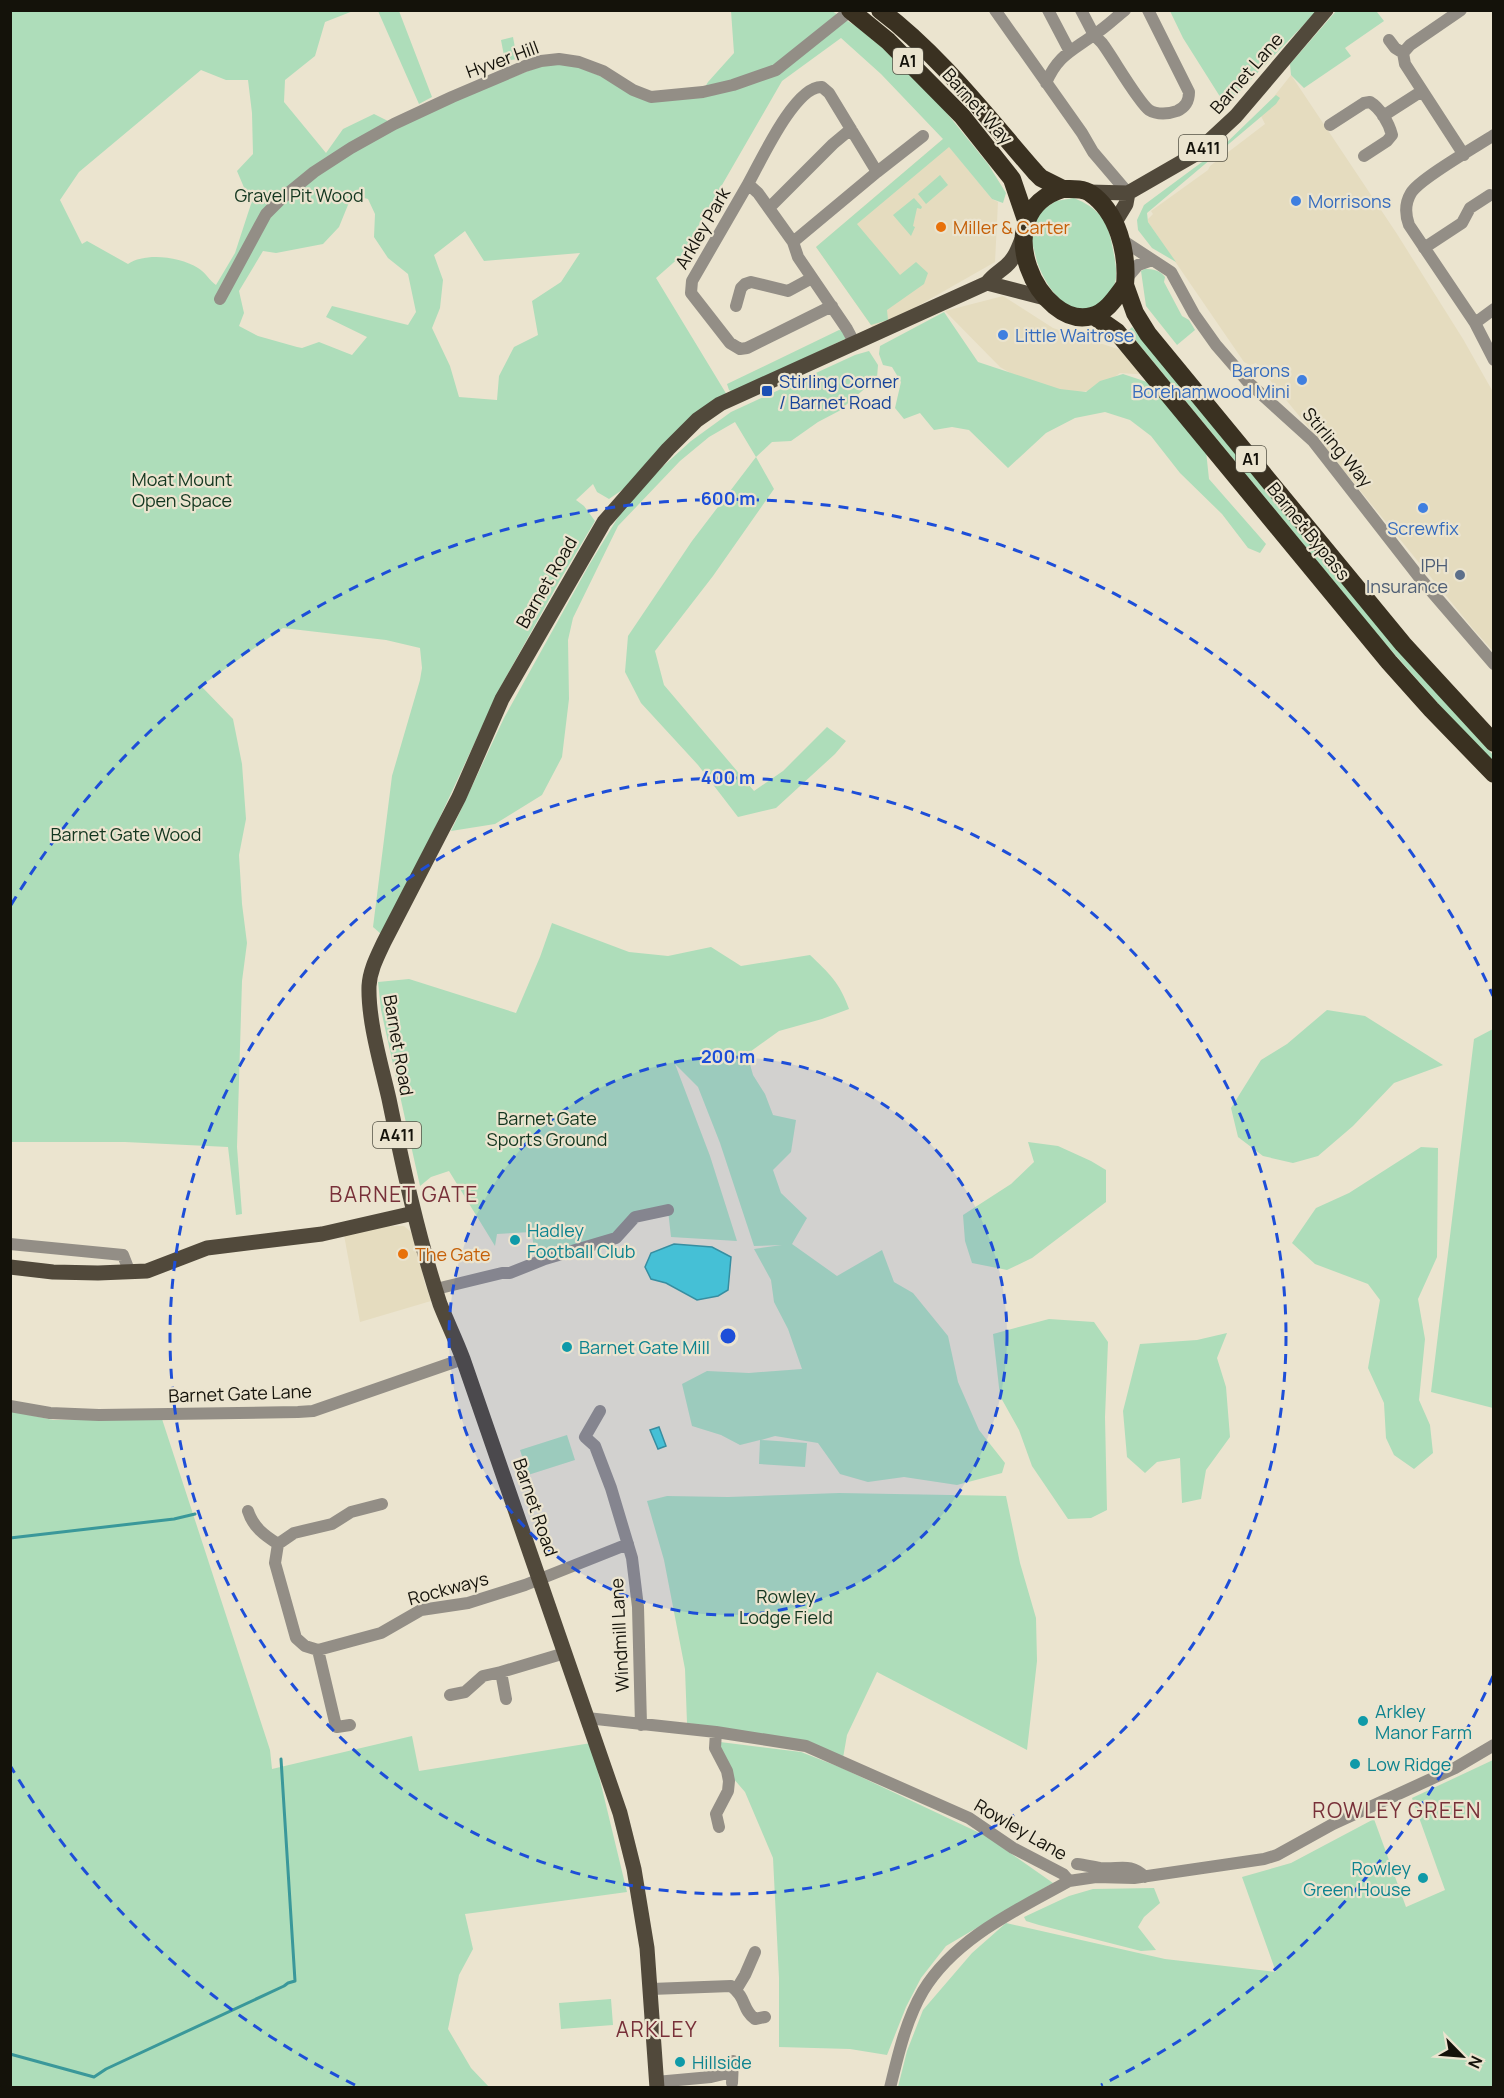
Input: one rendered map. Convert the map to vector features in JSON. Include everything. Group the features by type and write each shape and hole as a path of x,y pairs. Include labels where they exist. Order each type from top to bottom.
{"highway":[{"name":"Barnet Way","path":"880,10 925,49 1041,178 1063,189"},
{"name":"Barnet Way","path":"851,11 888,41 962,116 1012,179 1026,220"},
{"path":"1063,189 1089,192 1105,207 1117,230 1124,255 1126,282 1111,304 1094,316 1074,316 1063,312 1045,298 1028,264 1022,239 1026,220 1032,208 1040,200 1063,189"},
{"name":"Barnet Bypass","path":"1126,282 1135,313 1148,334 1403,644 1494,742"},
{"name":"Barnet Bypass","path":"1094,316 1117,332 1389,662 1494,774"}],"main road":[{"name":"Barnet Lane","path":"1128,193 1194,155 1210,142 1236,116 1326,10"},
{"path":"1089,192 1128,193 1117,230"},
{"name":"Barnet Road","path":"655,2086 647,1948 634,1869 620,1813 540,1578 436,1289 414,1213 375,1035 369,987 370,977 384,942 459,797 502,699 604,522 624,497 697,420 720,404 987,284 994,274 1016,255 1022,239"},
{"path":"987,284 1045,298"},
{"path":"10,1267 53,1272 130,1273 147,1271 207,1248 322,1234 414,1213"}],"street":[{"path":"994,10 1082,133 1093,152 1128,193"},
{"path":"1048,10 1070,50"},
{"path":"1081,10 1094,35 1102,43 1143,103 1149,109 1166,114 1179,110 1187,103 1189,92 1148,10"},
{"path":"1046,83 1057,62 1125,10"},
{"path":"1403,53 1410,45 1461,10"},
{"name":"Hyver Hill","path":"220,299 266,214 281,200 314,172 351,148 394,124 452,97 525,66 559,59 579,62 603,70 633,90 651,97 703,92 733,85 777,70 851,11"},
{"path":"1389,40 1403,53 1405,64 1464,154"},
{"name":"Arkley Park","path":"832,306 740,349 730,344 691,293 692,281 792,108 812,89 822,87 829,93 877,172"},
{"path":"1383,116 1422,91"},
{"path":"1330,125 1364,103 1370,102 1375,105 1390,127 1392,135 1364,156"},
{"path":"769,208 851,129"},
{"path":"1494,135 1418,186 1408,198 1406,208 1407,220 1475,323 1494,360"},
{"path":"793,242 923,136"},
{"name":"Arkley Park","path":"748,184 758,193 793,242 798,257 832,306 855,345"},
{"path":"1424,248 1462,223 1470,208 1490,195"},
{"name":"Stirling Way","path":"1117,230 1152,260 1171,272 1194,314 1215,345 1249,383 1296,423 1313,441 1419,577 1494,664"},
{"path":"1126,282 1138,265 1152,260"},
{"path":"736,306 741,288 745,284 751,282 788,291 812,278"},
{"path":"1475,323 1494,309"},
{"path":"436,1289 510,1273 545,1259 616,1238 635,1217 668,1210"},
{"path":"10,1244 123,1255 130,1273"},
{"name":"Barnet Gate Lane","path":"10,1406 50,1413 99,1415 313,1411 463,1359"},
{"name":"Windmill Lane","path":"600,1411 585,1437 595,1446 632,1558 638,1607 641,1725"},
{"path":"350,1725 338,1727 335,1722 318,1650 305,1646 296,1638 275,1563 278,1544 294,1533 332,1524 351,1512 369,1514 382,1504"},
{"path":"248,1511 252,1522 265,1536 278,1544"},
{"name":"Windmill Lane","path":"540,1578 628,1544"},
{"name":"Rockways","path":"318,1650 381,1633 421,1610 468,1603 540,1578"},
{"path":"450,1695 465,1692 483,1676 565,1653"},
{"path":"501,1672 506,1699"},
{"name":"Rowley Lane","path":"587,1718 716,1732 806,1746 969,1818 1013,1848 1063,1874 1069,1881 1096,1877 1145,1877 1172,1871 1264,1859 1277,1855 1333,1824 1455,1768 1494,1745"},
{"path":"716,1732 715,1748 727,1771 729,1781 728,1791 716,1814 719,1827"},
{"path":"1077,1864 1103,1868 1137,1869 1145,1877"},
{"path":"890,2088 907,2029 917,2003 930,1981 961,1948 976,1936 1069,1881"},
{"path":"736,1990 755,1952"},
{"path":"651,1989 731,1986 741,1994 748,2015 755,2019 765,2017"},
{"path":"655,2086 732,2072"}],"shaded area":[{"path":"1291,75 1397,234 1463,339 1493,392 1493,651 1256,363 1250,365 1244,362 1148,222 1153,214 1151,211 1208,170 1210,166 1265,124 1260,114"},
{"path":"943,139 992,199 998,202 995,262 895,319 873,328 816,247"},
{"path":"1003,296 1053,328 1124,351 1150,375 1120,373 1097,390 1070,393 1035,387 1000,367 945,311"},
{"path":"384,1226 404,1226 411,1232 421,1260 424,1281 431,1301 360,1322 344,1235"}],"green space":[{"path":"1337,10 1379,11 1377,12 1384,21 1345,48 1351,56 1304,88 1291,75 1290,64"},
{"name":"Moat Mount Open Space","path":"10,11 353,11 325,22 315,56 285,80 284,102 326,153 343,129 374,114 394,124 559,59 651,97 702,92 734,53 731,11 832,11 857,27 885,50 937,101 988,164 1006,193 1003,203 992,199 949,147 857,224 900,275 916,262 928,273 924,284 887,310 888,320 871,325 816,247 943,139 881,74 841,38 782,81 681,256 656,278 727,395 625,488 609,499 597,492 593,484 576,500 584,506 595,521 501,686 434,830 381,934 373,927 392,776 420,680 422,668 420,648 386,640 283,628 201,686 233,719 242,764 246,819 239,855 247,943 242,981 237,1147 242,1214 236,1215 228,1147 125,1142 11,1142","holes":["201,70 226,80 248,80 252,113 253,154 237,171 251,204 235,253 216,285 201,270 182,261 153,257 135,260 128,264 87,241 82,244 60,200 79,172","352,195 368,199 375,214 374,237 388,258 408,274 416,312 408,325 332,306 326,317 367,337 352,355 319,342 302,348 297,347 258,336 239,326 244,313 239,291 263,251 276,253 323,244 339,227","465,231 484,261 580,253 561,282 532,301 538,335 514,347 499,376 497,400 459,397 450,366 432,328 440,308 443,280 434,255"]},
{"path":"378,11 399,11 432,97 419,104"},
{"path":"1170,11 1317,11 1239,92 1224,103 1183,38"},
{"path":"513,37 517,59 505,61 501,40"},
{"path":"1276,95 1280,98 1276,104 1147,213 1148,222 1176,262 1152,248 1138,230 1137,220 1144,205 1221,148"},
{"path":"940,175 948,185 926,204 918,194"},
{"path":"914,198 922,207 917,208 913,226 915,227 911,236 893,215"},
{"path":"1074,198 1090,206 1105,222 1116,270 1114,284 1103,301 1092,308 1080,310 1070,307 1061,300 1045,280 1032,240 1038,213 1056,201"},
{"path":"1156,270 1165,277 1164,282 1182,316 1189,320 1195,330 1177,345 1146,306 1141,271"},
{"path":"944,312 978,362 1060,389 1086,392 1100,381 1123,374 1147,382 1206,451 1209,479 1266,544 1260,553 1248,548 1222,514 1180,473 1151,436 1130,420 1105,412 1075,418 1046,433 1008,468 969,430 952,427 934,430 920,413 904,419 895,408 901,382 892,367 883,365 879,354 880,346"},
{"path":"1132,327 1407,661 1493,755 1493,762 1383,641 1128,331"},
{"path":"839,330 844,331 847,338 733,392 729,390 727,384"},
{"path":"869,351 878,365 877,378 839,411 818,422 791,441 772,442 756,457 735,422 709,437 680,461 618,526 573,618 568,640 569,699 562,757 542,795 495,824 451,831 504,718 589,565 625,506 649,479 691,441 731,412 855,355"},
{"path":"756,457 774,489 713,576 655,651 664,685 754,791 783,771 827,727 846,741 776,808 738,817 698,765 641,703 625,672 628,636 692,541"},
{"name":"Barnet Gate Sports Ground","path":"552,923 629,952 668,956 711,947 741,966 810,955 833,979 842,992 849,1009 779,1031 747,1054 753,1075 765,1094 773,1115 796,1120 791,1152 773,1170 781,1193 807,1218 792,1244 837,1276 882,1250 894,1282 913,1293 948,1336 958,1382 979,1430 1005,1463 1002,1473 957,1485 904,1477 868,1482 840,1474 818,1443 775,1436 761,1440 807,1443 805,1467 759,1464 760,1440 740,1445 721,1435 692,1426 682,1384 707,1371 749,1373 802,1369 788,1329 774,1302 771,1280 754,1249 782,1245 754,1246 720,1143 698,1087 675,1064 710,1156 737,1241 671,1237 668,1210 635,1217 616,1238 535,1263 532,1232 497,1234 495,1246 449,1171 431,1177 420,1186 381,1010 378,982 409,979 516,1013"},
{"path":"1327,1010 1365,1016 1443,1065 1394,1083 1353,1126 1318,1156 1293,1163 1263,1156 1238,1137 1231,1108 1261,1060 1287,1044"},
{"path":"1493,1029 1493,1408 1431,1392 1474,1039"},
{"path":"1028,1142 1058,1146 1106,1170 1106,1202 1032,1258 1007,1270 972,1263 965,1241 963,1215 1011,1184 1034,1162"},
{"path":"1421,1147 1438,1148 1437,1257 1418,1299 1425,1339 1419,1400 1430,1425 1433,1453 1414,1469 1394,1455 1386,1438 1384,1403 1368,1368 1380,1300 1368,1284 1315,1264 1292,1243 1316,1208 1349,1193"},
{"path":"1049,1319 1094,1322 1108,1342 1105,1417 1107,1510 1091,1518 1068,1519 1032,1466 1019,1430 1000,1396 993,1334"},
{"path":"1227,1333 1217,1358 1226,1387 1230,1437 1206,1470 1201,1499 1182,1503 1180,1458 1157,1462 1145,1473 1127,1457 1123,1411 1140,1344 1197,1340"},
{"path":"11,1411 53,1420 162,1419 270,1750 272,1769 412,1736 419,1771 591,1743 627,1892 465,1914 473,1949 459,1975 448,2029 471,2068 489,2087 11,2088"},
{"path":"567,1435 575,1460 528,1475 520,1450"},
{"name":"Rowley Lodge Field","path":"839,1493 1006,1496 1020,1563 1036,1618 1037,1661 1027,1750 877,1672 847,1735 843,1758 802,1741 687,1723 685,1669 664,1560 647,1501 667,1496 728,1497"},
{"path":"720,1742 801,1752 842,1768 986,1836 1053,1883 946,1946 921,1978 906,2007 887,2055 850,2049 779,2047 779,1978 773,1858 745,1792 727,1771 718,1748"},
{"path":"1493,1760 1493,2087 898,2087 907,2051 923,2010 972,1953 1006,1923 1165,1959 1276,1972 1242,1877 1291,1863 1374,1819 1406,1907 1445,1890 1412,1798"},
{"path":"1154,1888 1160,1903 1144,1917 1138,1927 1156,1950 1141,1951 1039,1925 1026,1921 1024,1917 1069,1896 1093,1889"},
{"path":"611,1999 613,2025 561,2029 559,2003"}],"water":[{"path":"674,1244 712,1247 731,1257 728,1290 718,1296 697,1300 666,1283 651,1279 645,1267 651,1253"},
{"path":"659,1427 666,1446 658,1449 650,1430"}],"waterway":[{"path":"10,1538 174,1519 195,1514"},
{"path":"10,2054 94,2077 106,2069 295,1981 281,1759"}],"place":[{"name":"Morrisons","path":"1296,201"},
{"name":"Miller & Carter","path":"941,227"},
{"name":"Little Waitrose","path":"1003,335"},
{"name":"Barons Borehamwood Mini","path":"1302,380"},
{"name":"Stirling Corner / Barnet Road","path":"767,391"},
{"name":"Screwfix","path":"1423,508"},
{"name":"IPH Insurance","path":"1460,575"},
{"name":"Hadley Football Club","path":"515,1240"},
{"name":"The Gate","path":"403,1254"},
{"name":"Barnet Gate Mill","path":"567,1347"},
{"name":"Arkley Manor Farm","path":"1363,1721"},
{"name":"Low Ridge","path":"1355,1764"},
{"name":"Rowley Green House","path":"1423,1878"},
{"name":"Hillside","path":"680,2062"}],"district":[{"name":"BARNET GATE","path":"404,1194"},
{"name":"ROWLEY GREEN","path":"1397,1810"},
{"name":"ARKLEY","path":"657,2029"}],"park label":[{"name":"Gravel Pit Wood","path":"299,195"},
{"name":"Barnet Gate Wood","path":"126,834"}]}
